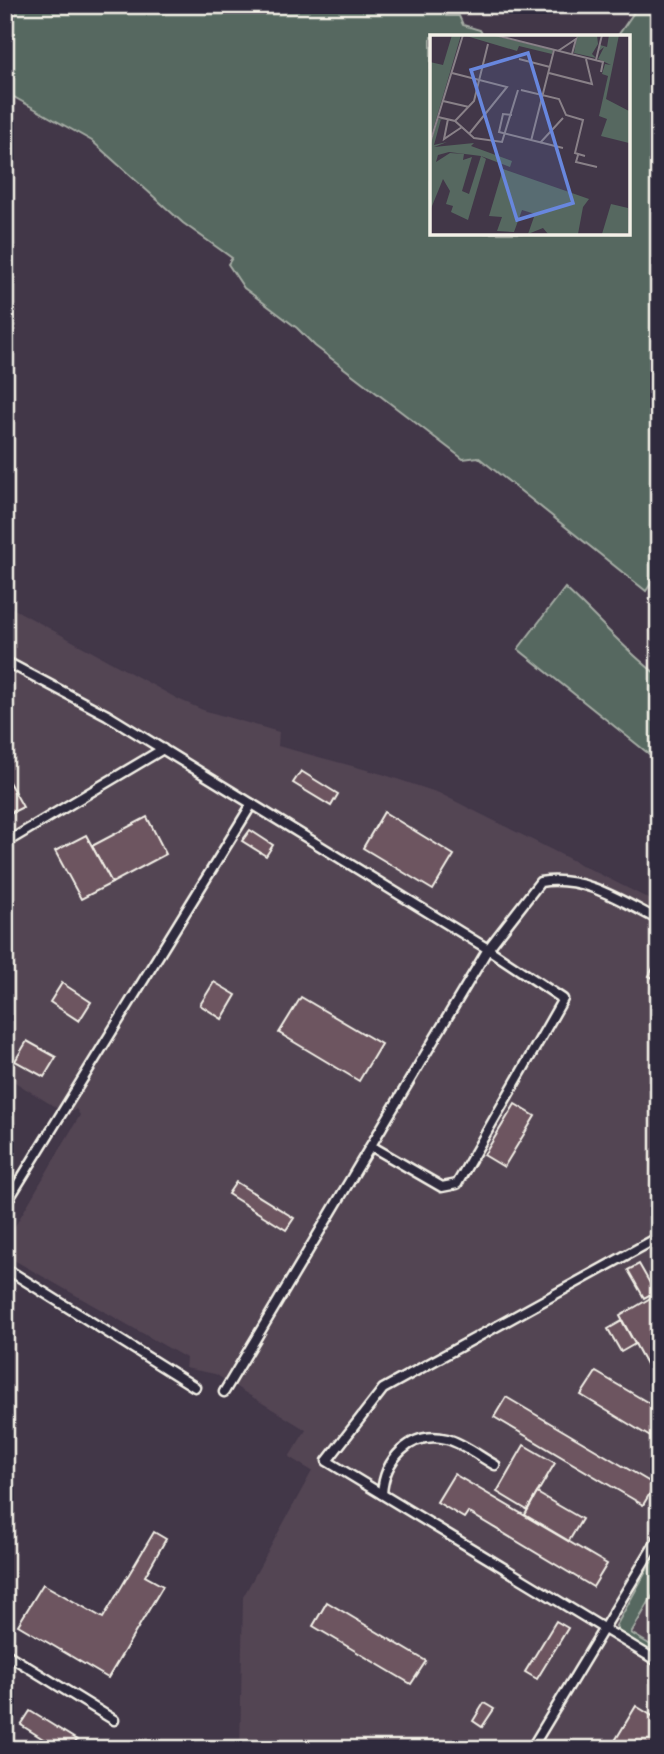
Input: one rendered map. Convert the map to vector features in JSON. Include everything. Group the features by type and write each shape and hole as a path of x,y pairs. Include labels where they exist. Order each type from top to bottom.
{"lane":[{"path":"5,660 163,749 488,949 563,999 457,1184 442,1187 371,1146"},
{"path":"5,843 163,749"},
{"path":"5,1205 252,804"},
{"path":"224,1392 488,949 540,882 561,878 593,888 659,920"},
{"path":"659,1237 383,1389 327,1461 659,1662"},
{"path":"5,1268 195,1387"},
{"path":"382,1494 383,1480 393,1457 413,1442 426,1438 450,1440 495,1465"},
{"path":"531,1749 659,1537"},
{"path":"5,1653 114,1720"}],"shaded area":[{"path":"5,604 178,699 203,710 279,732 278,746 382,774 439,793 659,904 659,1749 240,1749 243,1597 312,1471 289,1457 306,1430 215,1374 185,1368 186,1358 12,1259 8,1238 80,1115 76,1109 68,1115 5,1076"}],"green space":[{"path":"5,5 452,5 446,16 459,16 463,25 480,30 483,35 430,35 430,234 629,234 629,35 618,35 639,5 659,5 659,572 646,591 478,457 463,459 315,346 297,328 244,288 228,264 232,258 183,223 92,141 5,92"},
{"path":"565,588 659,676 659,762 518,649"},
{"path":"659,1548 659,1585 631,1633 659,1650 659,1656 619,1632 616,1626"}],"building":[{"path":"301,771 338,794 331,806 293,783"},
{"path":"5,775 23,807 5,816"},
{"path":"384,812 454,855 433,890 363,848"},
{"path":"147,817 166,854 112,883 92,846"},
{"path":"250,830 273,845 266,856 242,841"},
{"path":"86,835 112,883 81,899 55,851"},
{"path":"659,956 659,981 649,976"},
{"path":"214,982 236,995 222,1019 200,1005"},
{"path":"62,983 91,1002 79,1021 50,1002"},
{"path":"301,997 381,1044 359,1081 279,1033"},
{"path":"27,1041 56,1057 44,1077 15,1061"},
{"path":"515,1104 535,1116 504,1167 484,1155"},
{"path":"236,1182 294,1218 286,1230 228,1194"},
{"path":"639,1264 655,1292 644,1298 628,1270"},
{"path":"659,1293 659,1371 652,1375 620,1316"},
{"path":"622,1321 635,1344 621,1352 608,1329"},
{"path":"596,1372 659,1409 659,1427 652,1438 581,1395"},
{"path":"506,1397 655,1485 643,1505 494,1417"},
{"path":"524,1445 555,1463 527,1510 497,1492"},
{"path":"454,1474 607,1564 593,1587 468,1512 464,1518 437,1502"},
{"path":"537,1493 582,1519 569,1541 525,1515"},
{"path":"154,1532 166,1539 145,1576 163,1586 108,1678 18,1625 43,1584 103,1618"},
{"path":"327,1602 426,1661 411,1684 313,1626"},
{"path":"556,1621 568,1628 537,1679 525,1672"},
{"path":"484,1703 494,1709 482,1727 473,1721"},
{"path":"636,1706 659,1720 658,1749 610,1749"},
{"path":"30,1711 77,1740 71,1749 59,1749 21,1725"}]}
